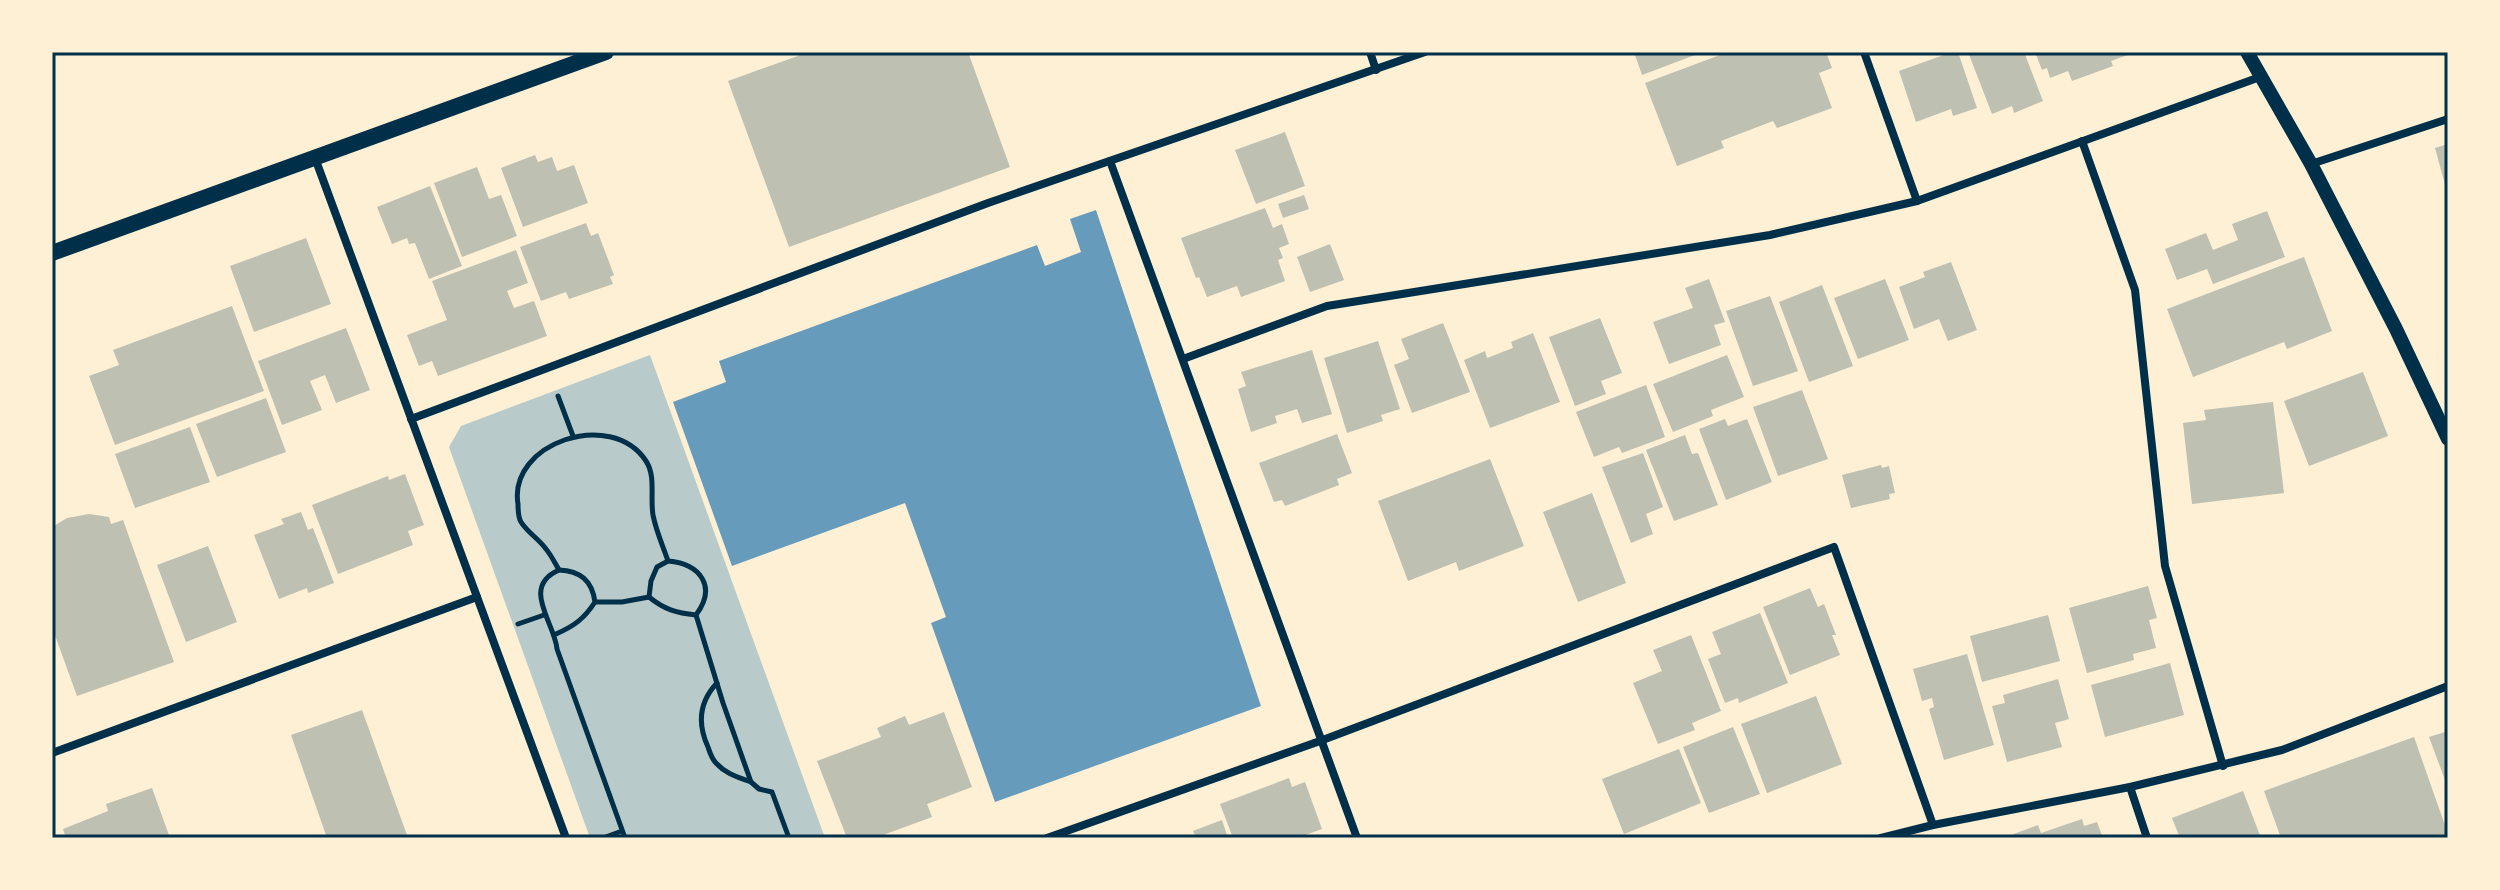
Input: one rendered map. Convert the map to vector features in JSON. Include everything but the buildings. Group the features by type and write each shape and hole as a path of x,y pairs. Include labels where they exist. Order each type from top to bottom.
{"main road":[{"path":"52,253 597,54"}],"street":[{"path":"1370,52 1376,70"},
{"path":"411,419 974,209 1425,52"},
{"path":"1864,52 1917,201"},
{"path":"2247,52 2311,164 2396,329 2448,439"},
{"path":"1183,359 1327,306 1770,235 1917,201 2260,77"},
{"path":"2311,164 2448,119"},
{"path":"2082,141 2135,290 2165,566 2223,766"},
{"path":"315,158 566,838"},
{"path":"1110,161 1357,838"},
{"path":"1047,838 1320,741 1834,547 1933,825"},
{"path":"52,753 477,597"},
{"path":"1881,838 2223,766 2282,750 2448,686"},
{"path":"2130,787 2147,838"}],"path":[{"path":"547,368 573,436"},
{"path":"559,570 546,548 520,521 516,495 523,474 534,459 573,436 592,433 620,438 637,449 648,463 654,517 668,561"},
{"path":"649,597 657,567 668,561 681,562 696,571 707,587 703,607 696,615"},
{"path":"556,634 573,627 586,616 595,602 583,576 575,571 559,570 549,575 542,586 540,599 544,615 556,634 557,649 625,838"},
{"path":"595,602 622,602 649,597"},
{"path":"649,597 662,608 675,613 696,615"},
{"path":"696,615 751,782"},
{"path":"717,683 707,694 701,710 701,732 715,763 730,775 772,792 789,838"},
{"path":"603,838 622,831"}],"shaded area":[{"path":"650,355 825,838 590,838 449,447 461,426"}],"water":[{"path":"1096,210 1261,706 995,802 931,623 946,617 905,503 732,566 673,402 726,382 719,361 1037,245 1045,266 1081,252 1070,219"}]}
